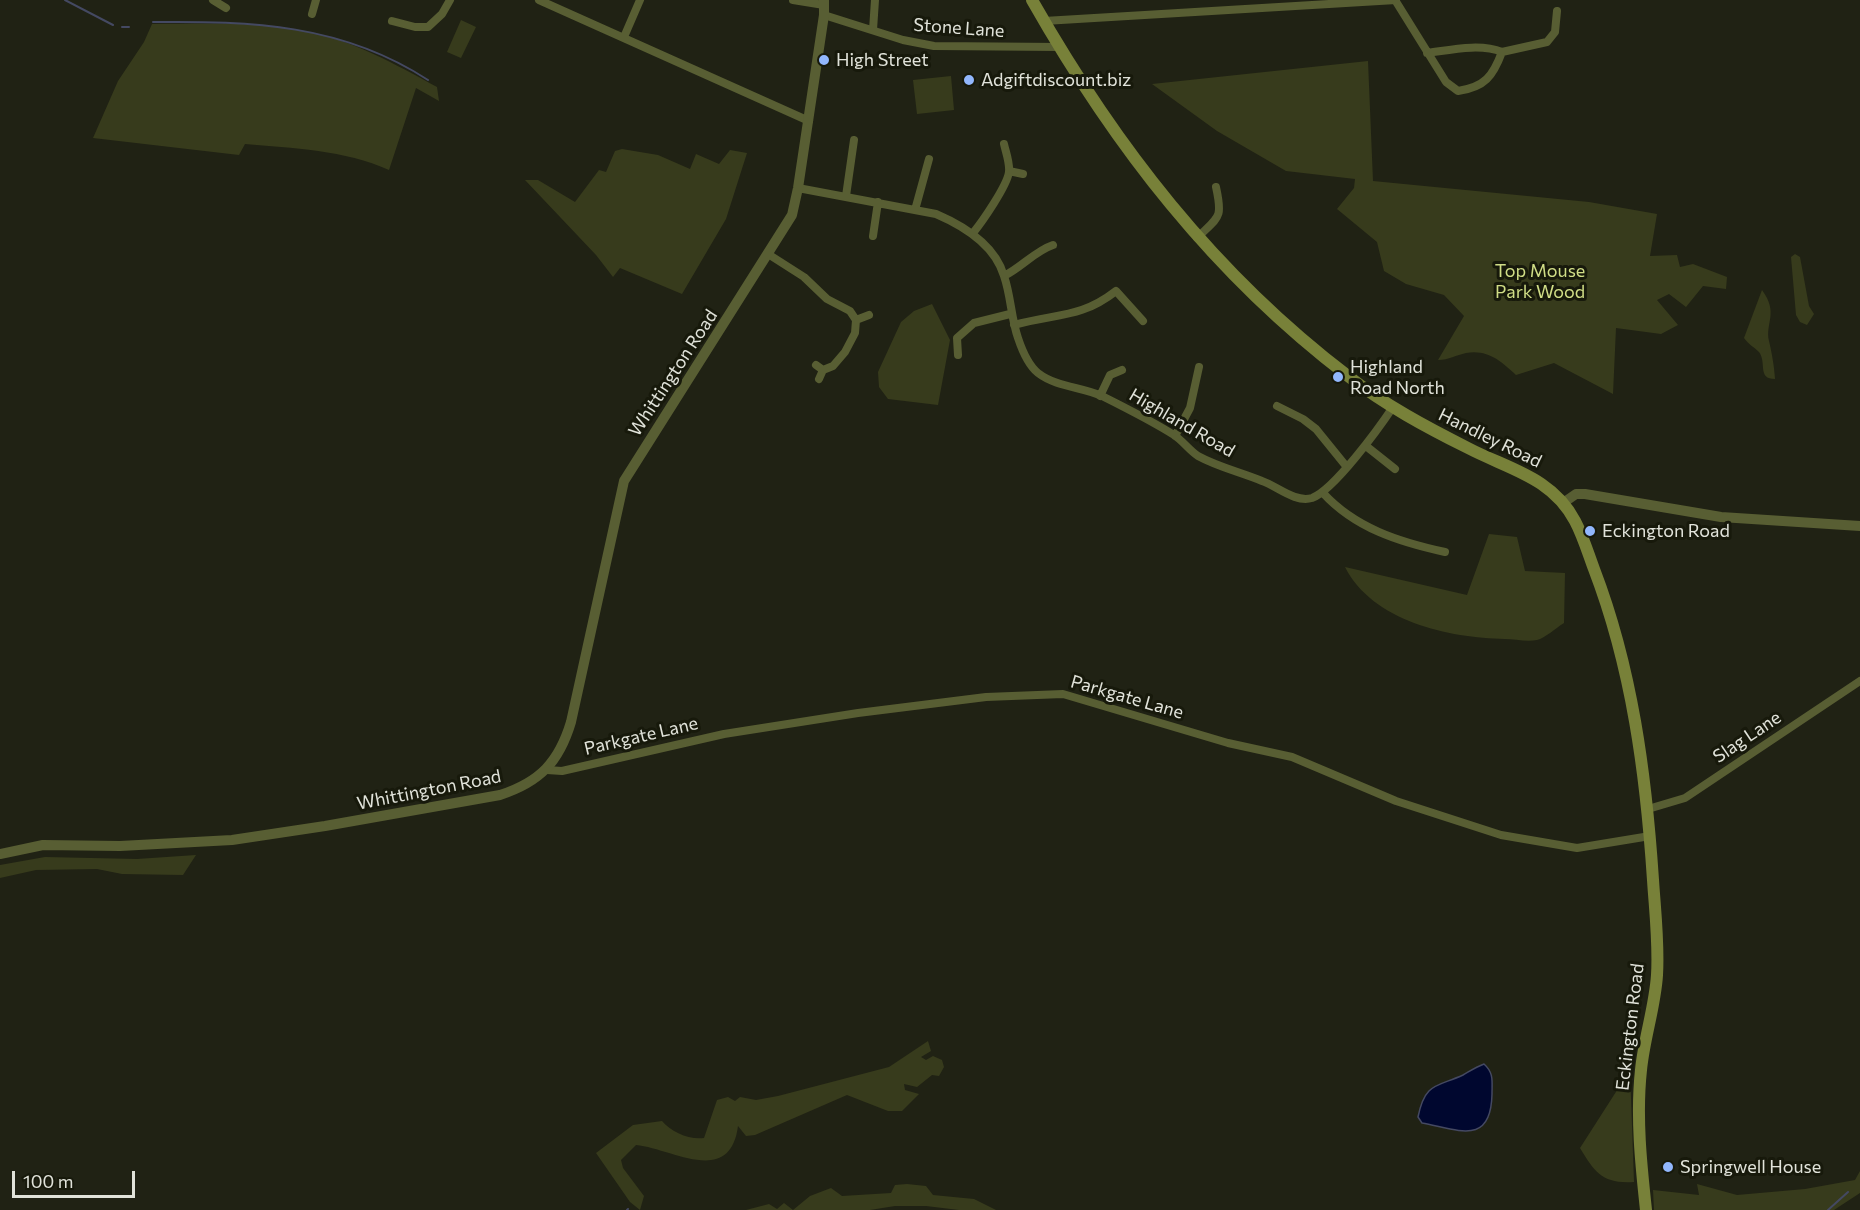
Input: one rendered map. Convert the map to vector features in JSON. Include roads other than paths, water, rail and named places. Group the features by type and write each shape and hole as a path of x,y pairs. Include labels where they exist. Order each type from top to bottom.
{"main road":[{"name":"Handley Road","path":"1032,0 1059,47 1152,182 1197,238 1240,284 1295,334 1351,379 1393,407 1475,452 1533,477 1552,491 1563,503"},
{"name":"Eckington Road","path":"1563,503 1574,520 1614,621 1629,688 1648,809 1657,974 1641,1070 1641,1155 1646,1210"}],"street":[{"path":"213,0 226,8"},
{"path":"312,14 316,0"},
{"path":"392,21 415,27 428,27 442,14 450,0"},
{"path":"539,0 809,121"},
{"path":"624,37 640,0"},
{"name":"Stone Lane","path":"793,0 824,7 873,30 903,40 934,46 1059,47"},
{"path":"873,30 875,0"},
{"path":"1044,21 1395,0 1446,82 1458,91 1481,86 1490,78 1502,52"},
{"path":"819,371 833,366 845,352 855,333 856,320 850,311 827,299 804,277 768,254 792,215 809,121 824,7"},
{"path":"1427,53 1476,48 1493,48 1502,52 1547,42 1555,33 1557,11"},
{"path":"846,196 854,140"},
{"path":"973,233 988,213 1009,171 1004,144"},
{"path":"915,210 928,159"},
{"path":"1009,171 1023,174"},
{"path":"1197,238 1217,218 1221,210 1216,187"},
{"name":"Highland Road","path":"798,188 915,210 954,222 973,233 994,256 1004,276 1010,314 1022,351 1038,372 1065,385 1100,396 1175,436 1196,454 1221,467 1263,481 1295,497 1310,499 1323,493"},
{"path":"873,236 878,202"},
{"path":"1004,276 1021,267 1043,249 1053,245"},
{"name":"Whittington Road","path":"0,854 43,845 120,846 232,840 325,826 500,795 518,789 547,770 560,750 571,722 624,481 768,254"},
{"path":"1014,325 1039,318 1077,314 1098,305 1116,291 1143,321"},
{"path":"958,355 957,338 974,323 1010,314"},
{"path":"856,320 869,315"},
{"path":"1175,436 1190,408 1200,368"},
{"name":"Highland Road","path":"1100,396 1110,375 1122,370"},
{"path":"1277,406 1303,419 1316,429 1346,466"},
{"path":"1393,407 1366,446 1323,493 1339,511 1383,535 1445,552"},
{"path":"1366,446 1395,469"},
{"path":"1563,503 1576,494 1585,494 1721,517 1860,526"},
{"name":"Slag Lane","path":"1648,809 1685,798 1860,681"},
{"name":"Parkgate Lane","path":"547,770 562,771 724,734 858,713 986,697 1063,694 1228,743 1292,757 1396,801 1501,835 1550,846 1577,848 1650,836"}],"water":[{"path":"1484,1064 1491,1074 1492,1094 1486,1121 1479,1128 1460,1131 1422,1123 1418,1117 1428,1091"}],"waterway":[{"path":"65,0 113,25"},
{"path":"153,22 261,25 329,37 363,47 396,61 428,80"},
{"path":"122,27 129,27"},
{"path":"1828,1210 1848,1192"}],"place":[{"name":"High Street","path":"824,60"},
{"name":"Adgiftdiscount.biz","path":"969,80"},
{"name":"Highland Road North","path":"1338,377"},
{"name":"Eckington Road","path":"1590,531"},
{"name":"Springwell House","path":"1668,1167"}],"park label":[{"name":"Top Mouse Park Wood","path":"1540,281"}]}
